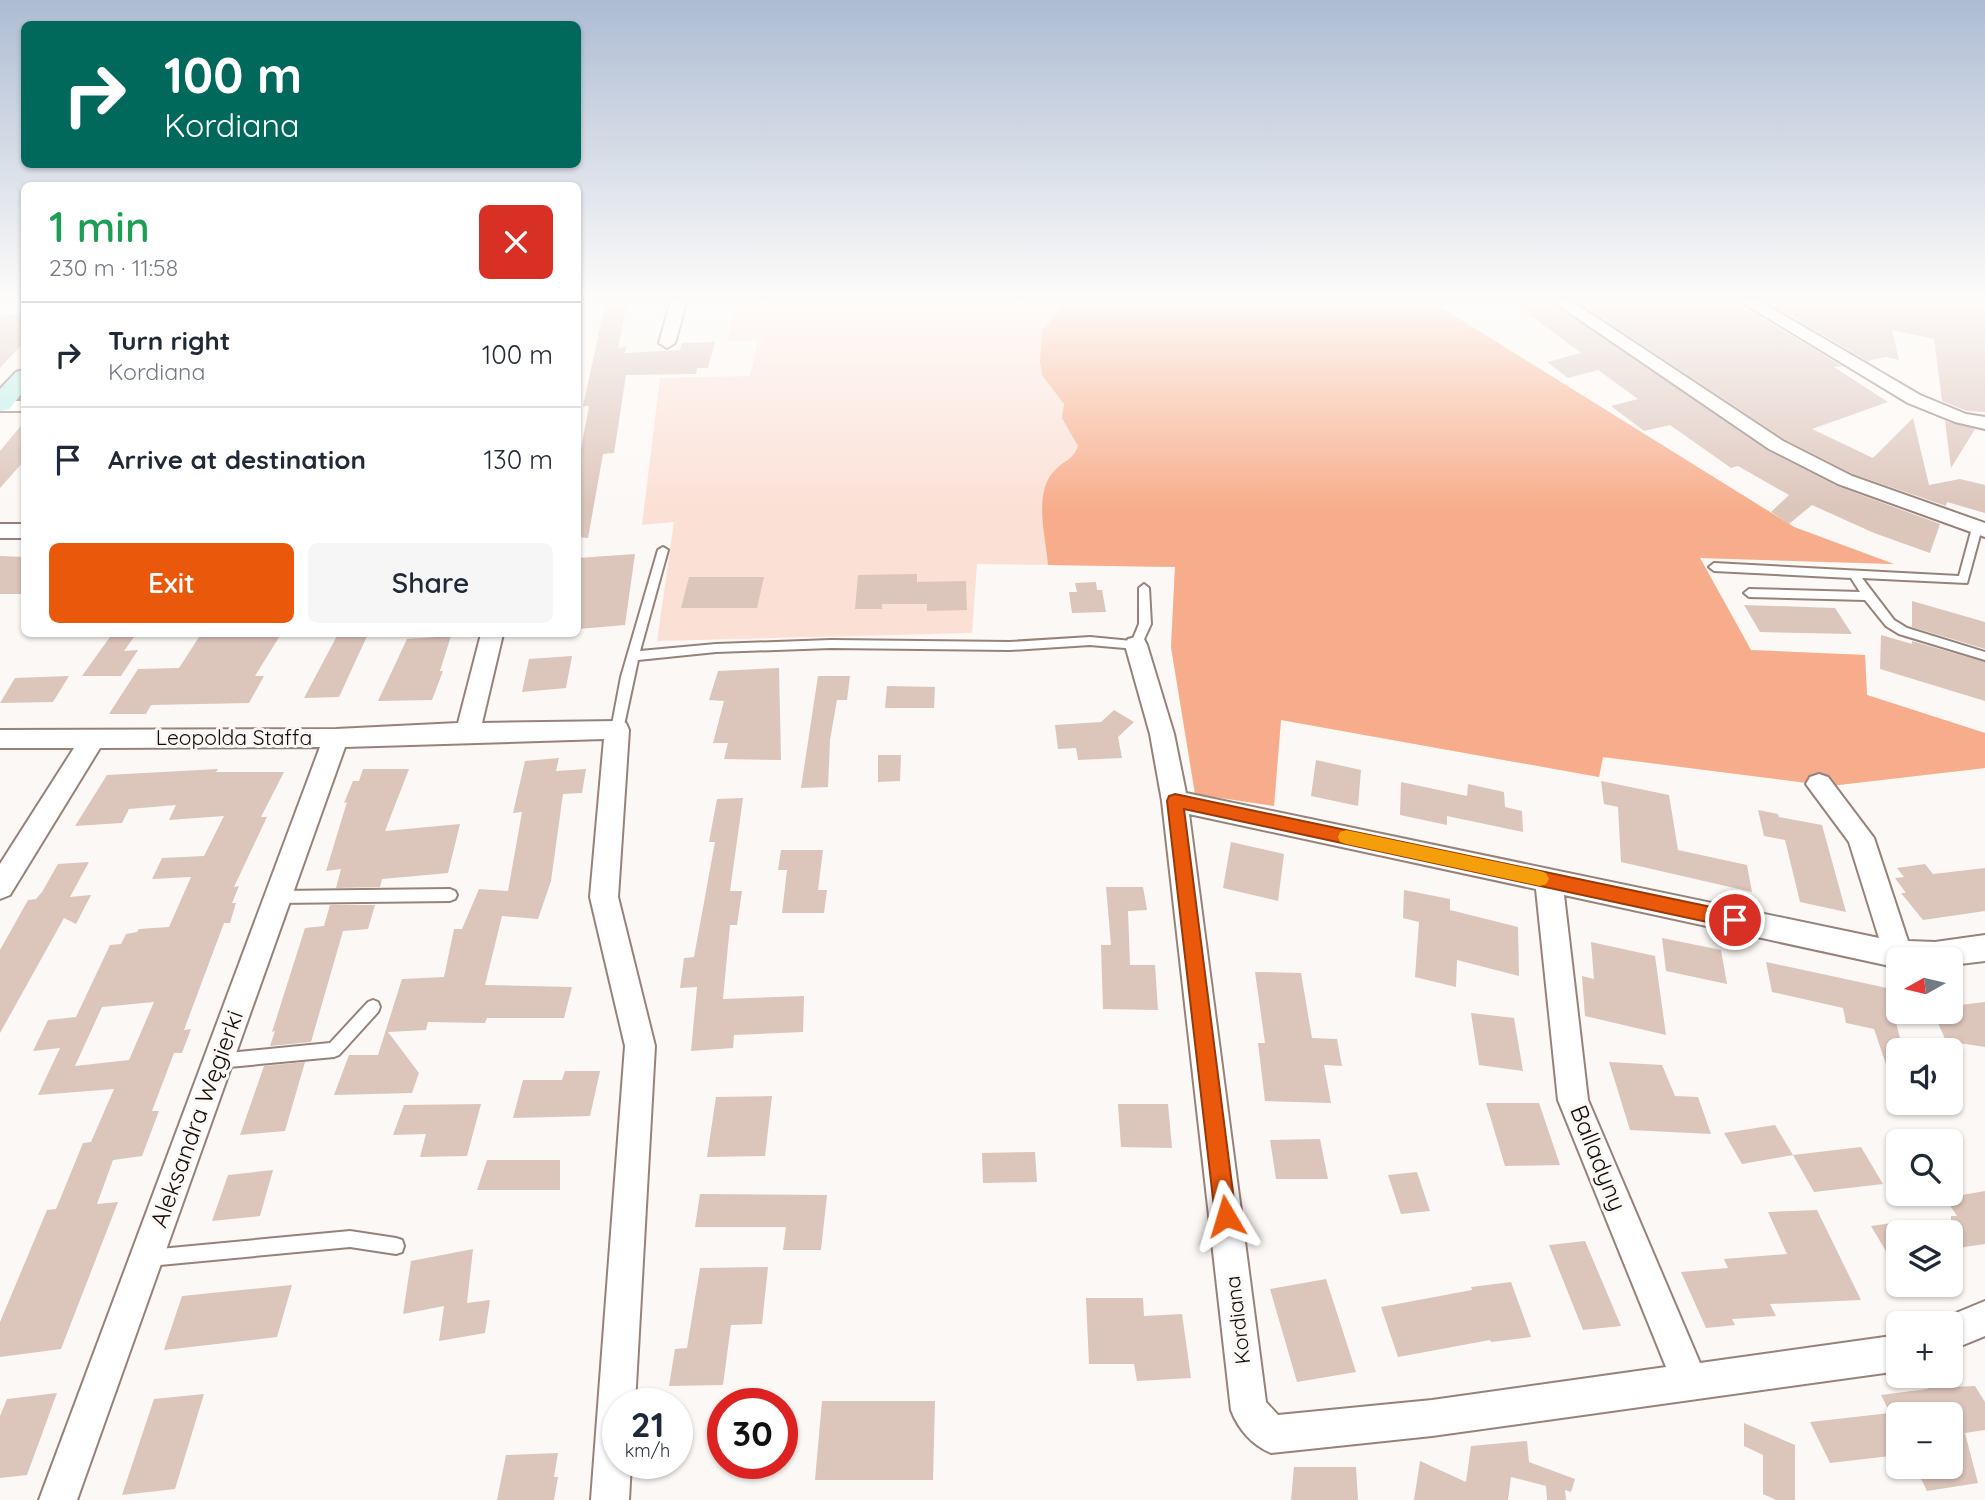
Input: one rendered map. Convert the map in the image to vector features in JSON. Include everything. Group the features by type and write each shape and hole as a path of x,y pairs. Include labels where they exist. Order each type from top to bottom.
{"street":[{"path":"1664,370 1776,445 1845,480 1981,529"},
{"path":"1865,370 1914,399 1961,418 1985,423"},
{"path":"0,405 21,380"},
{"path":"0,405 21,406"},
{"path":"0,531 21,531"},
{"path":"468,732 491,637"},
{"name":"Kordiana","path":"1136,645 1161,734 1175,801 1249,1410 1271,1434 1432,1418 1690,1382"},
{"path":"610,1500 640,1046 604,897 617,730"},
{"name":"Leopolda Staffa","path":"0,739 336,737 617,730"},
{"name":"Aleksandra Węgierki","path":"58,1500 336,737"},
{"path":"0,887 92,740"},
{"path":"1819,784 1861,838 1896,947"},
{"path":"1175,801 1886,950"},
{"name":"Balladyny","path":"1549,880 1573,1100 1690,1382"},
{"path":"1964,951 1985,948"},
{"path":"1963,1327 1985,1318"},
{"path":"1690,1382 1886,1355"}],"lane":[{"path":"1714,567 1963,580 1981,529"},
{"path":"617,730 663,550"},
{"path":"1853,573 1890,623 1903,631 1985,656"},
{"path":"634,656 716,648 831,643 1010,646 1090,641 1136,645 1145,624 1143,587"},
{"path":"1749,593 1868,596"},
{"path":"278,897 450,895"},
{"path":"217,1061 334,1050 373,1007"},
{"path":"146,1258 349,1239 396,1245"}],"shaded area":[{"path":"751,370 1542,370 1794,527 1894,564 1700,558 1751,650 1865,655 1867,695 1985,733 1985,768 1830,786 1603,757 1599,777 1281,720 1274,806 1195,794 1171,647 1175,567 977,564 972,633 657,641 674,522 642,525 660,378 750,376"},
{"path":"1041,370 1542,370 1794,527 1894,564 1700,558 1751,650 1865,655 1867,695 1985,733 1985,768 1830,786 1603,757 1599,777 1281,720 1274,806 1195,794 1171,647 1175,567 1048,565 1042,515 1044,489 1056,469 1071,457 1078,446 1062,418 1064,404 1042,375"}],"building":[{"path":"591,370 697,370 696,374 626,375 614,453 603,454 588,538 581,537 581,449 589,406 583,406"},
{"path":"1558,370 1598,370 1568,378"},
{"path":"1598,370 1650,370 1768,451 1837,486 1940,524 1930,553 1874,533 1812,505 1789,524 1771,512 1789,495 1738,466 1731,468 1670,425 1644,431 1611,406 1638,399"},
{"path":"1680,370 1839,370 1888,402 1812,429 1873,458 1913,418 1929,485 1960,479 1985,485 1985,513 1947,502 1946,506 1853,474 1784,439"},
{"path":"1938,370 1985,370 1985,412 1967,411 1942,401"},
{"path":"1945,421 1975,429 1951,468"},
{"path":"21,426 21,464 0,488 0,451"},
{"path":"635,554 625,625 581,629 581,558"},
{"path":"0,556 21,557 21,594 0,594"},
{"path":"917,574 917,582 966,581 967,610 927,611 927,604 882,604 882,609 855,609 858,575"},
{"path":"689,577 764,577 757,608 681,608"},
{"path":"1096,582 1097,590 1102,590 1106,612 1072,613 1069,592 1077,592 1075,583"},
{"path":"1912,601 1985,622 1985,649 1912,627"},
{"path":"1744,605 1835,608 1852,634 1760,632"},
{"path":"1881,635 1985,662 1985,701 1880,669"},
{"path":"110,637 134,637 124,651 138,650 121,676 82,676"},
{"path":"199,637 279,637 255,676 264,676 249,703 151,705 146,714 109,714 138,669 179,668"},
{"path":"336,637 367,637 339,697 304,698"},
{"path":"451,637 440,671 443,671 432,700 378,701 407,639"},
{"path":"572,656 566,688 522,692 529,659"},
{"path":"779,668 781,760 724,759 728,743 713,743 724,701 709,700 718,671"},
{"path":"69,676 53,702 0,703 15,678"},
{"path":"818,676 850,676 847,700 837,700 830,740 828,787 801,788"},
{"path":"887,686 935,687 934,708 885,708"},
{"path":"1114,710 1134,722 1118,737 1122,758 1078,760 1076,748 1058,749 1055,725 1101,722"},
{"path":"878,755 901,755 900,781 878,782"},
{"path":"559,758 556,771 586,769 582,793 563,794 551,881 538,919 502,916 485,985 572,987 564,1018 487,1018 485,1023 428,1022 426,1030 388,1032 419,1073 412,1093 334,1095 349,1055 378,1055 402,979 444,977 454,929 462,929 479,889 508,891 522,812 513,813 525,761"},
{"path":"1316,760 1361,770 1358,806 1311,796"},
{"path":"218,769 216,772 284,772 261,817 267,817 234,887 239,886 232,903 236,903 230,923 224,923 184,1030 191,1029 182,1053 174,1053 152,1111 159,1111 142,1156 113,1160 97,1204 118,1202 61,1349 0,1357 0,1322 47,1210 56,1209 83,1143 91,1142 114,1089 38,1095 60,1048 33,1051 48,1020 76,1017 110,945 121,944 126,934 139,929 169,927 191,877 152,879 162,858 204,856 224,816 169,820 176,805 129,809 122,823 75,826 107,775","holes":["154,1002 129,1060 75,1066 102,1007"]},
{"path":"363,769 409,769 385,831 460,824 448,873 382,879 380,887 336,888 341,869 326,871 347,802 344,803 353,781 359,781"},
{"path":"1601,781 1669,795 1678,850 1747,865 1752,892 1621,862 1618,807 1604,804"},
{"path":"1401,782 1467,796 1468,784 1504,792 1505,807 1522,811 1523,832 1447,816 1447,825 1400,815"},
{"path":"743,798 730,891 742,891 737,925 730,925 723,999 804,996 803,1032 734,1035 733,1048 691,1051 697,987 680,988 684,958 694,957 715,842 709,842 717,799"},
{"path":"1758,810 1822,825 1846,912 1800,902 1785,840 1764,836"},
{"path":"1231,842 1284,854 1278,901 1223,888"},
{"path":"781,850 823,850 818,890 827,890 824,913 782,913 787,870 778,870"},
{"path":"89,862 70,897 91,895 76,924 64,918 0,1033 0,950 28,900 36,899 42,892 58,864"},
{"path":"1925,864 1933,874 1985,868 1985,911 1923,920 1901,893 1906,893 1895,878 1904,877 1897,868"},
{"path":"1106,887 1143,887 1147,910 1128,911 1130,965 1155,965 1158,1010 1103,1009 1101,945 1111,945"},
{"path":"1404,890 1450,899 1450,910 1518,927 1519,976 1457,960 1456,987 1415,977 1419,922 1403,918"},
{"path":"330,905 375,905 368,929 343,931 311,1042 270,1046 305,928 324,926"},
{"path":"1662,938 1721,950 1727,984 1666,971"},
{"path":"1591,942 1655,956 1666,1035 1585,1016 1582,976 1594,979"},
{"path":"1766,962 1886,988 1886,1024 1896,1024 1900,1038 1886,1038 1886,1064 1874,1029 1846,1023 1843,1008 1772,992"},
{"path":"1255,972 1301,973 1312,1038 1337,1039 1342,1066 1324,1065 1331,1103 1265,1101 1258,1043 1265,1043"},
{"path":"1985,1002 1985,1047 1963,1044 1963,1038 1945,1038 1938,1024 1964,1024 1964,1004"},
{"path":"1471,1013 1514,1018 1523,1071 1479,1065"},
{"path":"305,1062 285,1131 240,1135 264,1066"},
{"path":"1609,1062 1662,1065 1675,1096 1698,1097 1711,1134 1630,1130"},
{"path":"565,1071 600,1071 590,1116 513,1118 523,1080 562,1080"},
{"path":"772,1096 765,1156 707,1157 716,1097"},
{"path":"1486,1103 1539,1103 1560,1165 1505,1166"},
{"path":"481,1104 467,1156 420,1157 426,1134 393,1135 404,1105"},
{"path":"1118,1104 1168,1104 1172,1148 1121,1147"},
{"path":"1775,1125 1793,1155 1742,1164 1724,1133"},
{"path":"1320,1139 1328,1179 1276,1179 1270,1140"},
{"path":"1861,1147 1883,1184 1814,1192 1793,1155"},
{"path":"1035,1152 1037,1182 983,1183 982,1153"},
{"path":"487,1160 560,1160 560,1190 477,1190"},
{"path":"273,1170 260,1216 212,1221 228,1175"},
{"path":"1417,1172 1430,1211 1401,1214 1388,1175"},
{"path":"1985,1191 1985,1244 1963,1247 1963,1220 1951,1220 1951,1216 1957,1216 1950,1206 1963,1206 1963,1195"},
{"path":"700,1194 827,1195 821,1250 783,1250 786,1227 695,1227"},
{"path":"1817,1210 1861,1300 1770,1304 1776,1316 1732,1319 1735,1325 1706,1328 1681,1272 1728,1268 1724,1259 1787,1254 1768,1212"},
{"path":"1886,1224 1886,1251 1871,1226"},
{"path":"1585,1241 1621,1326 1583,1330 1549,1245"},
{"path":"473,1249 467,1303 490,1300 485,1333 439,1341 444,1306 403,1314 411,1261"},
{"path":"768,1267 762,1324 731,1325 723,1385 669,1386 675,1349 687,1348 700,1268"},
{"path":"1326,1279 1356,1372 1297,1382 1270,1289"},
{"path":"1511,1282 1531,1337 1490,1340 1398,1357 1381,1307 1472,1290 1471,1287"},
{"path":"292,1285 277,1337 164,1350 182,1296"},
{"path":"1086,1298 1143,1298 1144,1316 1182,1314 1191,1378 1137,1381 1134,1364 1089,1364"},
{"path":"1975,1386 1985,1402 1985,1430 1965,1433 1978,1483 1927,1491 1921,1479 1963,1479 1963,1402 1886,1402 1886,1405 1881,1395"},
{"path":"57,1393 27,1475 0,1478 0,1416 7,1399"},
{"path":"204,1394 175,1489 122,1495 154,1399"},
{"path":"822,1401 935,1401 933,1480 815,1480"},
{"path":"1886,1413 1886,1457 1830,1463 1810,1422"},
{"path":"1744,1423 1795,1445 1795,1500 1776,1500 1763,1494 1763,1455 1744,1446"},
{"path":"1527,1441 1529,1462 1575,1479 1571,1492 1565,1490 1566,1500 1547,1500 1546,1486 1511,1477 1508,1500 1414,1500 1420,1461 1466,1482 1471,1446"},
{"path":"558,1453 554,1500 497,1500 506,1455"},
{"path":"1294,1467 1356,1467 1358,1500 1291,1500"}],"slow traffic":[{"path":"1346,837 1540,879"}],"route":[{"path":"1226,1216 1175,801 1735,920"}]}
